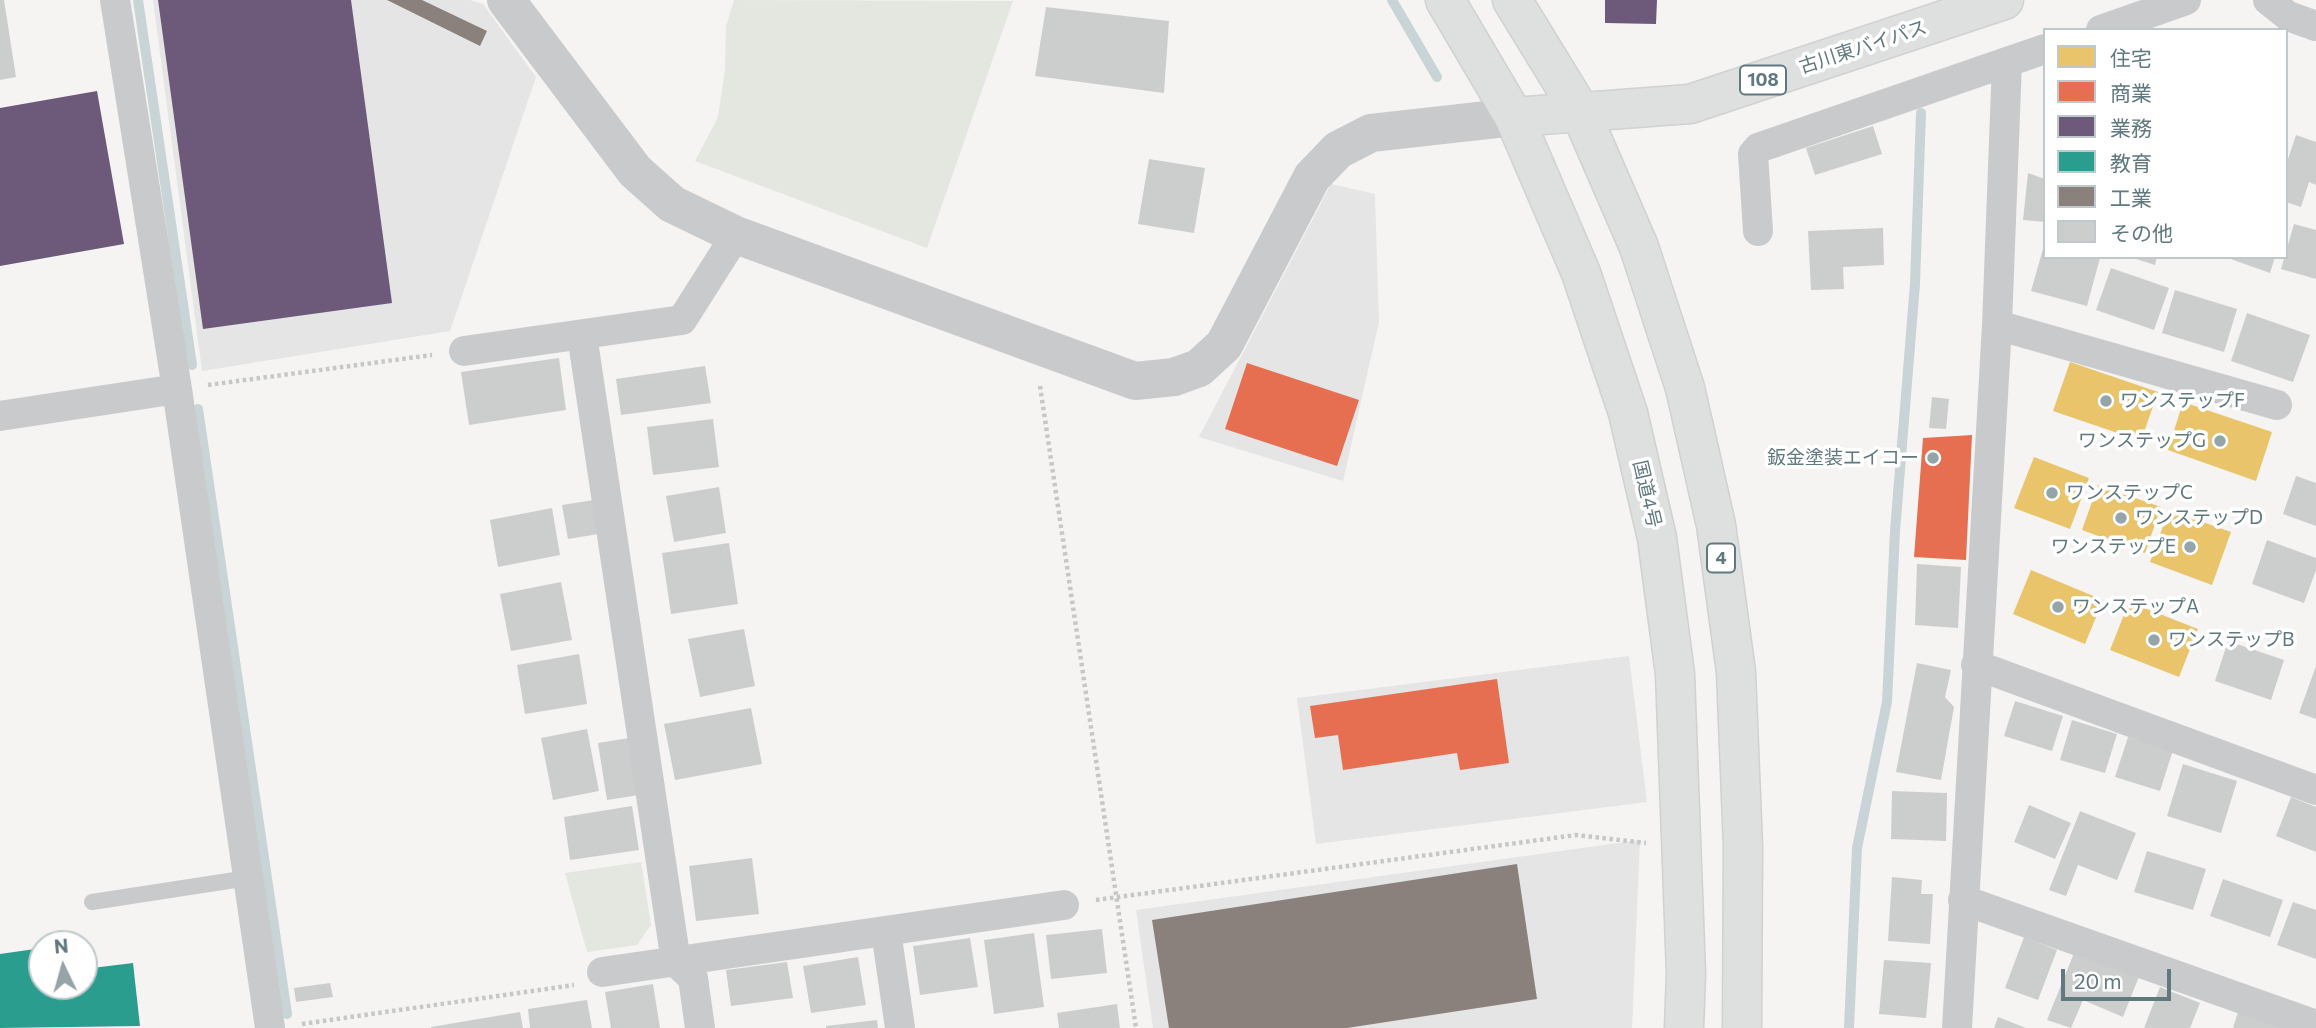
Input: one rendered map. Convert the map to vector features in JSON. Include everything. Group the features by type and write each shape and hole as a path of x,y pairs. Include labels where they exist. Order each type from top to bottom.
{"highway":[{"name":"国道4号","path":"1445,0 1514,117 1581,273 1628,413 1657,538 1675,674 1686,974 1684,1028"},
{"name":"4","path":"1512,0 1580,111 1639,247 1685,388 1716,525 1736,672 1743,847 1742,1028"},
{"name":"古川東バイパス","path":"1514,117 1690,104 2004,0"}],"street":[{"path":"114,0 177,389 248,878 280,1027"},
{"path":"506,0 635,172 672,204 736,235 1135,381 1174,377 1199,368 1223,345 1312,177 1338,150 1371,133 1514,117"},
{"path":"2107,28 2186,0"},
{"path":"2268,0 2288,16 2316,26"},
{"path":"1758,231 1753,154 1758,148 2043,50"},
{"path":"1957,1028 1997,325 2007,62"},
{"path":"464,351 682,320 736,235"},
{"path":"1997,325 2277,405"},
{"path":"582,335 676,962 693,978 700,1028"},
{"path":"0,416 177,389"},
{"path":"1976,665 2316,790"},
{"path":"1963,900 2316,1026"},
{"path":"602,972 1064,905"},
{"path":"886,931 900,1028"}],"lane":[{"path":"92,902 248,878"}],"path":[{"path":"1034,344 1136,1028"},
{"path":"177,389 464,351"},
{"path":"1064,905 1576,835 1682,847"},
{"path":"280,1027 594,982 602,972"}],"shaded area":[{"path":"153,0 470,0 483,4 536,77 450,331 202,371"},
{"path":"734,0 1013,1 927,248 695,161 718,117 725,70 726,26"},
{"path":"1331,184 1375,194 1379,322 1343,481 1199,437"},
{"path":"1629,656 1647,802 1316,844 1297,698"},
{"path":"1640,840 1632,1028 1153,1028 1136,910"},
{"path":"641,862 651,925 637,945 587,952 565,873"}],"building: 住宅":[{"name":"ワンステップF","path":"2070,362 2158,392 2141,441 2053,411"},
{"name":"ワンステップG","path":"2183,402 2272,432 2256,481 2168,450"},
{"name":"ワンステップC","path":"2034,457 2089,478 2070,529 2014,508"},
{"name":"ワンステップD","path":"2098,485 2161,507 2145,553 2082,530"},
{"name":"ワンステップE","path":"2169,510 2231,532 2212,585 2150,562"},
{"name":"ワンステップA","path":"2031,570 2103,600 2085,644 2013,614"},
{"name":"ワンステップB","path":"2129,602 2198,629 2179,677 2110,650"}],"building: 商業":[{"path":"1247,363 1359,400 1337,466 1225,429"},
{"path":"1972,435 1966,560 1914,557 1923,438"},
{"path":"1497,679 1509,763 1460,770 1457,753 1343,770 1338,735 1315,738 1310,706"}],"building: 業務":[{"path":"158,0 351,0 392,303 203,329"},
{"path":"1605,0 1657,0 1656,24 1605,23"},
{"path":"97,91 124,244 0,266 0,108"}],"building: 教育":[{"path":"28,950 28,1000 98,1000 98,967 133,963 140,1026 0,1028 0,954"}],"building: 工業":[{"path":"387,0 422,0 487,31 480,46"},
{"path":"1517,864 1537,999 1347,1028 1169,1028 1152,920"}],"building: その他":[{"path":"0,0 4,0 16,77 0,80"},
{"path":"1046,7 1169,21 1164,93 1035,76"},
{"path":"1873,126 1882,154 1815,175 1806,148"},
{"path":"2296,135 2316,142 2316,185 2309,182 2301,207 2288,203 2288,159"},
{"path":"1149,159 1205,168 1194,233 1138,224"},
{"path":"2028,173 2043,178 2043,222 2023,220"},
{"path":"2294,224 2316,230 2316,279 2281,269 2284,259 2288,259 2288,245"},
{"path":"1883,228 1884,265 1843,267 1844,289 1811,290 1808,231"},
{"path":"2043,249 2043,259 2100,259 2087,306 2031,291"},
{"path":"2136,259 2156,259 2155,265"},
{"path":"2231,259 2274,259 2270,273"},
{"path":"2111,268 2169,288 2154,330 2096,310"},
{"path":"2175,290 2237,309 2224,352 2162,333"},
{"path":"2247,313 2310,335 2293,382 2231,361"},
{"path":"559,358 566,410 469,425 461,372"},
{"path":"705,366 711,403 621,415 616,379"},
{"path":"1932,397 1949,399 1946,429 1929,428"},
{"path":"713,419 719,467 653,475 647,427"},
{"path":"2296,476 2316,483 2316,526 2283,514"},
{"path":"719,487 726,533 674,542 666,496"},
{"path":"594,500 599,534 568,539 562,505"},
{"path":"552,508 560,555 498,567 490,520"},
{"path":"2267,540 2316,558 2316,570 2304,603 2252,584"},
{"path":"729,543 738,604 671,614 662,553"},
{"path":"1917,564 1961,567 1958,628 1915,625"},
{"path":"561,582 572,640 511,651 500,594"},
{"path":"744,629 755,686 700,697 688,639"},
{"path":"2228,641 2284,660 2271,700 2215,681"},
{"path":"579,654 587,704 525,714 517,665"},
{"path":"1917,663 1951,670 1945,697 1954,707 1941,780 1896,772"},
{"path":"2316,666 2316,719 2299,713"},
{"path":"2015,701 2063,716 2052,751 2004,736"},
{"path":"751,708 762,764 675,780 664,724"},
{"path":"2072,720 2117,734 2105,773 2060,760"},
{"path":"587,729 599,791 553,800 541,738"},
{"path":"2128,737 2173,750 2160,791 2115,777"},
{"path":"629,738 639,795 607,800 598,743"},
{"path":"2183,764 2237,781 2221,833 2167,816"},
{"path":"1892,791 1947,793 1946,841 1891,839"},
{"path":"2291,797 2316,807 2316,852 2276,836"},
{"path":"2029,805 2071,823 2055,859 2014,842"},
{"path":"632,806 639,850 570,860 564,817"},
{"path":"2080,811 2136,833 2117,880 2078,865 2066,896 2049,890"},
{"path":"2147,851 2206,869 2193,910 2134,892"},
{"path":"752,858 759,914 696,921 689,866"},
{"path":"1892,877 1922,880 1921,894 1933,894 1930,944 1888,941"},
{"path":"2223,879 2283,900 2270,937 2210,916"},
{"path":"2293,902 2316,910 2316,959 2277,945"},
{"path":"1102,929 1107,973 1051,979 1046,935"},
{"path":"1034,933 1044,1007 994,1014 984,940"},
{"path":"2024,937 2057,950 2038,1000 2005,988"},
{"path":"970,938 978,987 920,995 913,946"},
{"path":"2076,948 2140,974 2123,1017 2083,1000 2071,1028 2047,1020"},
{"path":"858,957 866,1005 811,1013 803,966"},
{"path":"1884,960 1931,963 1926,1018 1879,1014"},
{"path":"787,962 793,998 731,1006 726,970"},
{"path":"330,983 333,997 296,1002 294,988"},
{"path":"653,984 660,1028 611,1028 605,992"},
{"path":"2160,987 2200,1003 2190,1028 2144,1028"},
{"path":"587,1000 592,1028 530,1028 528,1009"},
{"path":"1117,1004 1120,1028 1059,1028 1057,1013"},
{"path":"520,1012 523,1028 431,1028 431,1027"},
{"path":"2238,1012 2286,1028 2233,1028"},
{"path":"1998,1017 2026,1028 1994,1028"},
{"path":"877,1020 878,1028 826,1028 826,1026"}],"waterway":[{"path":"138,0 192,365"},
{"path":"1392,0 1437,77"},
{"path":"1849,1028 1857,848 1887,702 1895,531 1915,284 1921,113"},
{"path":"198,409 287,1014"}],"place":[{"name":"ワンステップF","path":"2106,401"},
{"name":"ワンステップG","path":"2220,441"},
{"name":"鈑金塗装エイコー","path":"1933,458"},
{"name":"ワンステップC","path":"2052,493"},
{"name":"ワンステップD","path":"2121,518"},
{"name":"ワンステップE","path":"2190,547"},
{"name":"ワンステップA","path":"2058,607"},
{"name":"ワンステップB","path":"2154,640"}]}
